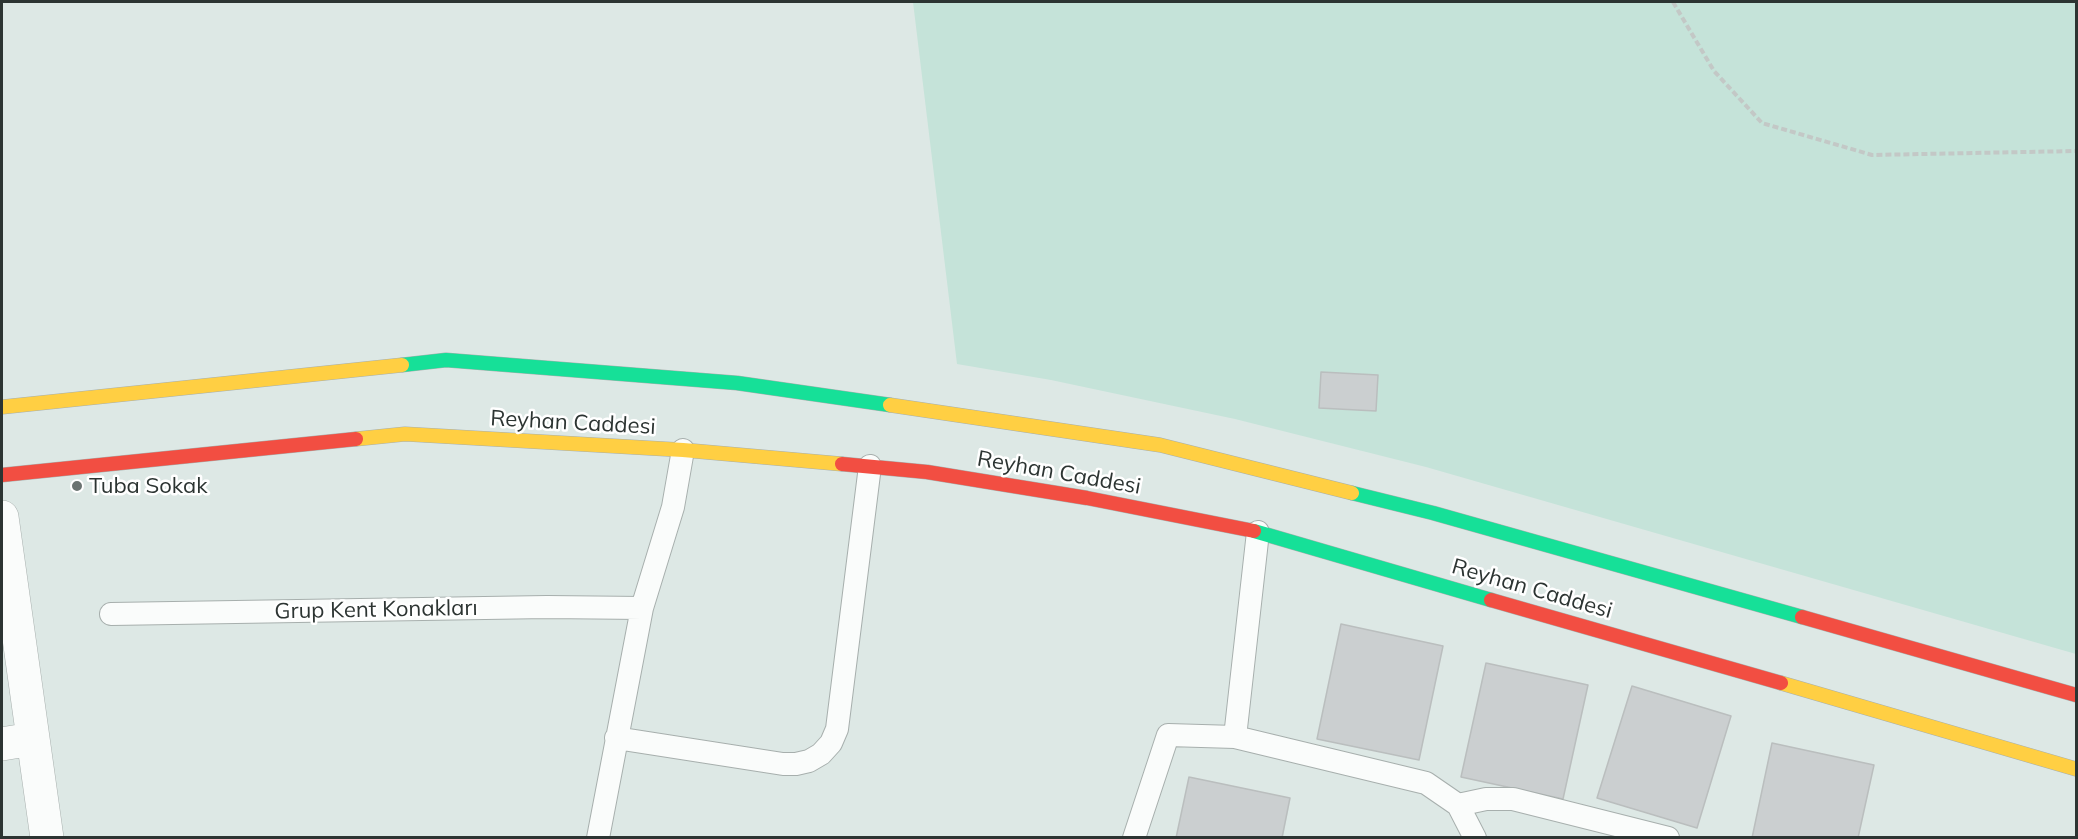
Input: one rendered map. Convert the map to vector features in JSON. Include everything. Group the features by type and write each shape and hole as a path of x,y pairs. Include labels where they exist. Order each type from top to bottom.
{"main road":[{"name":"Reyhan Caddesi","path":"2,407 446,360 737,383 1160,445 1432,513 2076,695"},
{"name":"Reyhan Caddesi","path":"2,475 405,434 683,450 927,472 1064,495 1258,532 2076,769"}],"street":[{"path":"2,517 17,742 47,837"}],"lane":[{"path":"598,837 642,608 674,507 683,450"},
{"path":"616,738 783,764 809,761 821,754 831,743 837,729 870,466"},
{"path":"1235,737 1258,532"},
{"name":"Grup Kent Konakları","path":"111,614 547,607 642,608"},
{"path":"1134,837 1168,735 1235,737 1426,783 1458,805 1476,837"},
{"path":"1458,805 1486,799 1513,799 1668,837"}],"path":[{"path":"1673,2 1714,71 1762,123 1872,155 2076,151"}],"green space":[{"path":"913,2 2076,2 2076,654 1426,467 1235,419 1051,380 957,364"}],"building":[{"path":"1321,372 1378,375 1376,411 1319,408"},
{"path":"1341,624 1443,646 1419,760 1317,739"},
{"path":"1486,663 1588,685 1563,799 1461,777"},
{"path":"1632,686 1731,716 1697,828 1597,798"},
{"path":"1772,743 1874,765 1858,838 1752,838"},
{"path":"1189,777 1290,798 1282,838 1176,838"}],"traffic: fast":[{"path":"402,365 446,360 737,383 890,405"},
{"path":"1352,493 1433,513 1802,617"},
{"path":"1254,531 1491,600"}],"traffic: slow":[{"path":"2,407 402,365"},
{"path":"890,405 1160,445 1352,493"},
{"path":"356,439 405,434 683,450 842,464"},
{"path":"1781,683 2076,769"}],"traffic: jam":[{"path":"2,475 356,439"},
{"path":"842,464 927,472 1087,498 1254,531"},
{"path":"1491,600 1781,683"},
{"path":"1802,617 2076,695"}],"place":[{"name":"Tuba Sokak","path":"77,486"}]}
